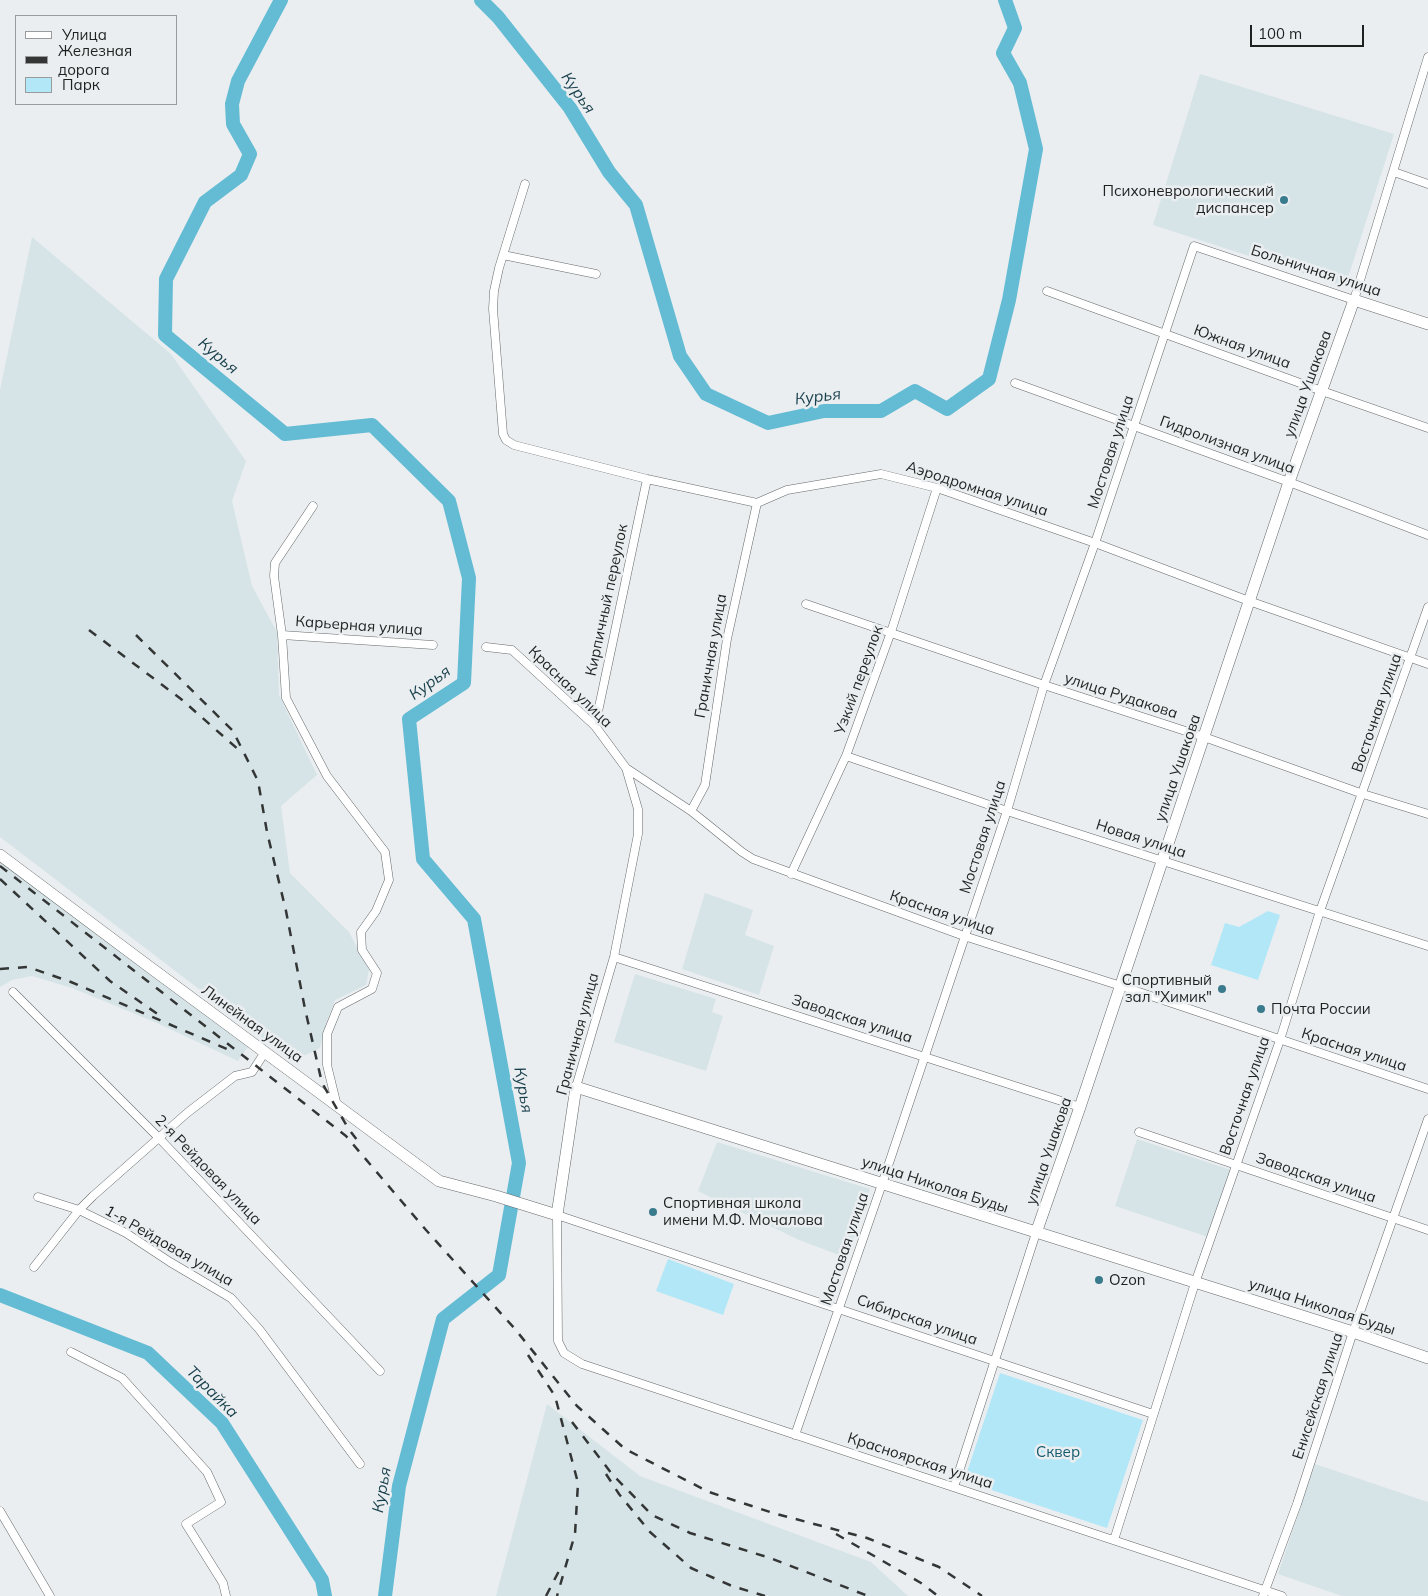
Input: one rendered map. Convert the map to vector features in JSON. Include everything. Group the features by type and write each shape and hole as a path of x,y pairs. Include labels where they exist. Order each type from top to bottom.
{"street":[{"name":"улица Ушакова","path":"954,1487 1036,1233 1121,986 1289,482 1354,300 1428,57"},
{"path":"1394,172 1428,184"},
{"path":"525,184 494,291 493,309 502,427 506,440 523,448 647,479 757,503"},
{"name":"Больничная улица","path":"1194,246 1428,324"},
{"name":"Мостовая улица","path":"795,1435 882,1184 1007,811 1044,685 1095,543 1194,246"},
{"path":"503,255 596,274"},
{"name":"Южная улица","path":"1047,291 1428,428"},
{"name":"Гидролизная улица","path":"1015,383 1289,482 1428,535"},
{"name":"Аэродромная улица","path":"757,503 788,490 881,474 937,488 1095,543 1249,601 1428,664"},
{"name":"Кирпичный переулок","path":"595,726 647,479"},
{"name":"Узкий переулок","path":"791,874 846,756 892,632 937,488"},
{"name":"Граничная улица","path":"690,811 705,785 727,639 757,503"},
{"path":"313,506 275,564 274,576 282,635 286,698 327,776 385,852 389,880 376,911 361,932 362,950 377,973 372,989 338,1007 327,1034 327,1065 337,1106"},
{"name":"улица Рудакова","path":"806,604 1204,737 1363,794 1428,814"},
{"name":"Восточная улица","path":"1114,1540 1195,1282 1280,1040 1320,911 1428,607"},
{"name":"Карьерная улица","path":"282,635 433,645"},
{"name":"Красная улица","path":"486,647 512,650 595,726 626,768 690,811 753,859 964,936 1121,986 1428,1089"},
{"name":"Новая улица","path":"846,756 1007,811 1428,946"},
{"name":"Граничная улица","path":"558,1341 557,1215 576,1087 614,957 639,821 638,808 626,768"},
{"name":"Линейная улица","path":"0,855 439,1181 557,1215"},
{"name":"Заводская улица","path":"614,957 1080,1106"},
{"name":"2-я Рейдовая улица","path":"13,992 159,1138 380,1371"},
{"path":"34,1267 92,1196 187,1113 235,1076 252,1072 265,1052"},
{"name":"улица Николая Буды","path":"576,1087 1353,1332 1428,1358"},
{"name":"Енисейская улица","path":"1264,1594 1297,1504 1353,1332 1428,1119"},
{"name":"Заводская улица","path":"1139,1132 1428,1230"},
{"name":"1-я Рейдовая улица","path":"38,1197 79,1210 126,1234 231,1298 259,1329 360,1464"},
{"name":"Сибирская улица","path":"557,1215 1153,1414"},
{"name":"Красноярская улица","path":"558,1341 564,1353 582,1364 1114,1540 1264,1594 1282,1596"},
{"path":"70,1352 122,1378 207,1472 221,1502 186,1524 223,1583 226,1596"},
{"path":"0,1510 50,1596"}],"shaded area":[{"path":"1200,74 1394,134 1345,287 1153,225"},
{"path":"32,237 171,354 246,461 232,501 252,586 277,632 279,695 317,775 281,806 290,873 349,932 369,970 366,985 335,1000 320,1048 293,1061 0,837 0,390"},
{"path":"0,861 248,1047 238,1061 157,1023 72,988 32,976 12,980 0,987"},
{"path":"705,893 753,910 745,935 774,946 759,995 682,969"},
{"path":"635,974 716,999 712,1012 723,1016 706,1071 614,1042"},
{"path":"1137,1139 1231,1170 1208,1237 1115,1206"},
{"path":"717,1142 870,1189 847,1258 799,1240 698,1191"},
{"path":"547,1404 640,1476 871,1562 908,1596 496,1596"},
{"path":"1315,1464 1428,1502 1428,1596 1342,1596 1278,1574"}],"green space":[{"path":"1268,911 1280,915 1258,980 1211,965 1225,923 1239,927"},
{"path":"668,1259 734,1284 723,1315 656,1291"},
{"name":"Сквер","path":"1000,1373 1143,1420 1107,1528 964,1481"}],"waterway":[{"name":"Курья","path":"281,0 238,81 232,104 233,124 250,154 241,175 205,202 166,279 165,335 285,434 372,425 449,501 469,578 464,683 409,719 423,859 474,919 519,1163 499,1275 443,1319 399,1486 385,1596"},
{"name":"Курья","path":"481,0 498,17 570,108 609,172 636,205 680,356 706,394 768,423 824,411 881,411 915,391 947,409 989,379 1009,300 1036,149 1020,83 1003,53 1015,28 1005,0"},
{"name":"Тарайка","path":"0,1295 148,1353 222,1423 322,1580 325,1596"}],"railway":[{"path":"89,630 181,699 240,751"},
{"path":"136,635 233,731 258,781 267,832 286,911 322,1083 357,1140"},
{"path":"0,866 346,1136 426,1230 515,1329 577,1406 625,1449 709,1492 773,1513 867,1538 939,1567 982,1596"},
{"path":"0,879 110,981 159,1015"},
{"path":"0,969 28,967 71,982 227,1049"},
{"path":"528,1355 555,1396 578,1483 575,1534 557,1596"},
{"path":"572,1422 612,1474 652,1515 690,1533 770,1558 868,1596"},
{"path":"606,1474 619,1494 650,1532 691,1568 732,1586 765,1596"},
{"path":"836,1534 921,1583 938,1596"},
{"path":"546,1596 560,1569"}],"place":[{"name":"Психоневрологический диспансер","path":"1284,200"},
{"name":"Спортивный зал \"Химик\"","path":"1222,989"},
{"name":"Почта России","path":"1261,1009"},
{"name":"Спортивная школа имени М.Ф. Мочалова","path":"653,1212"},
{"name":"Ozon","path":"1099,1280"}]}
